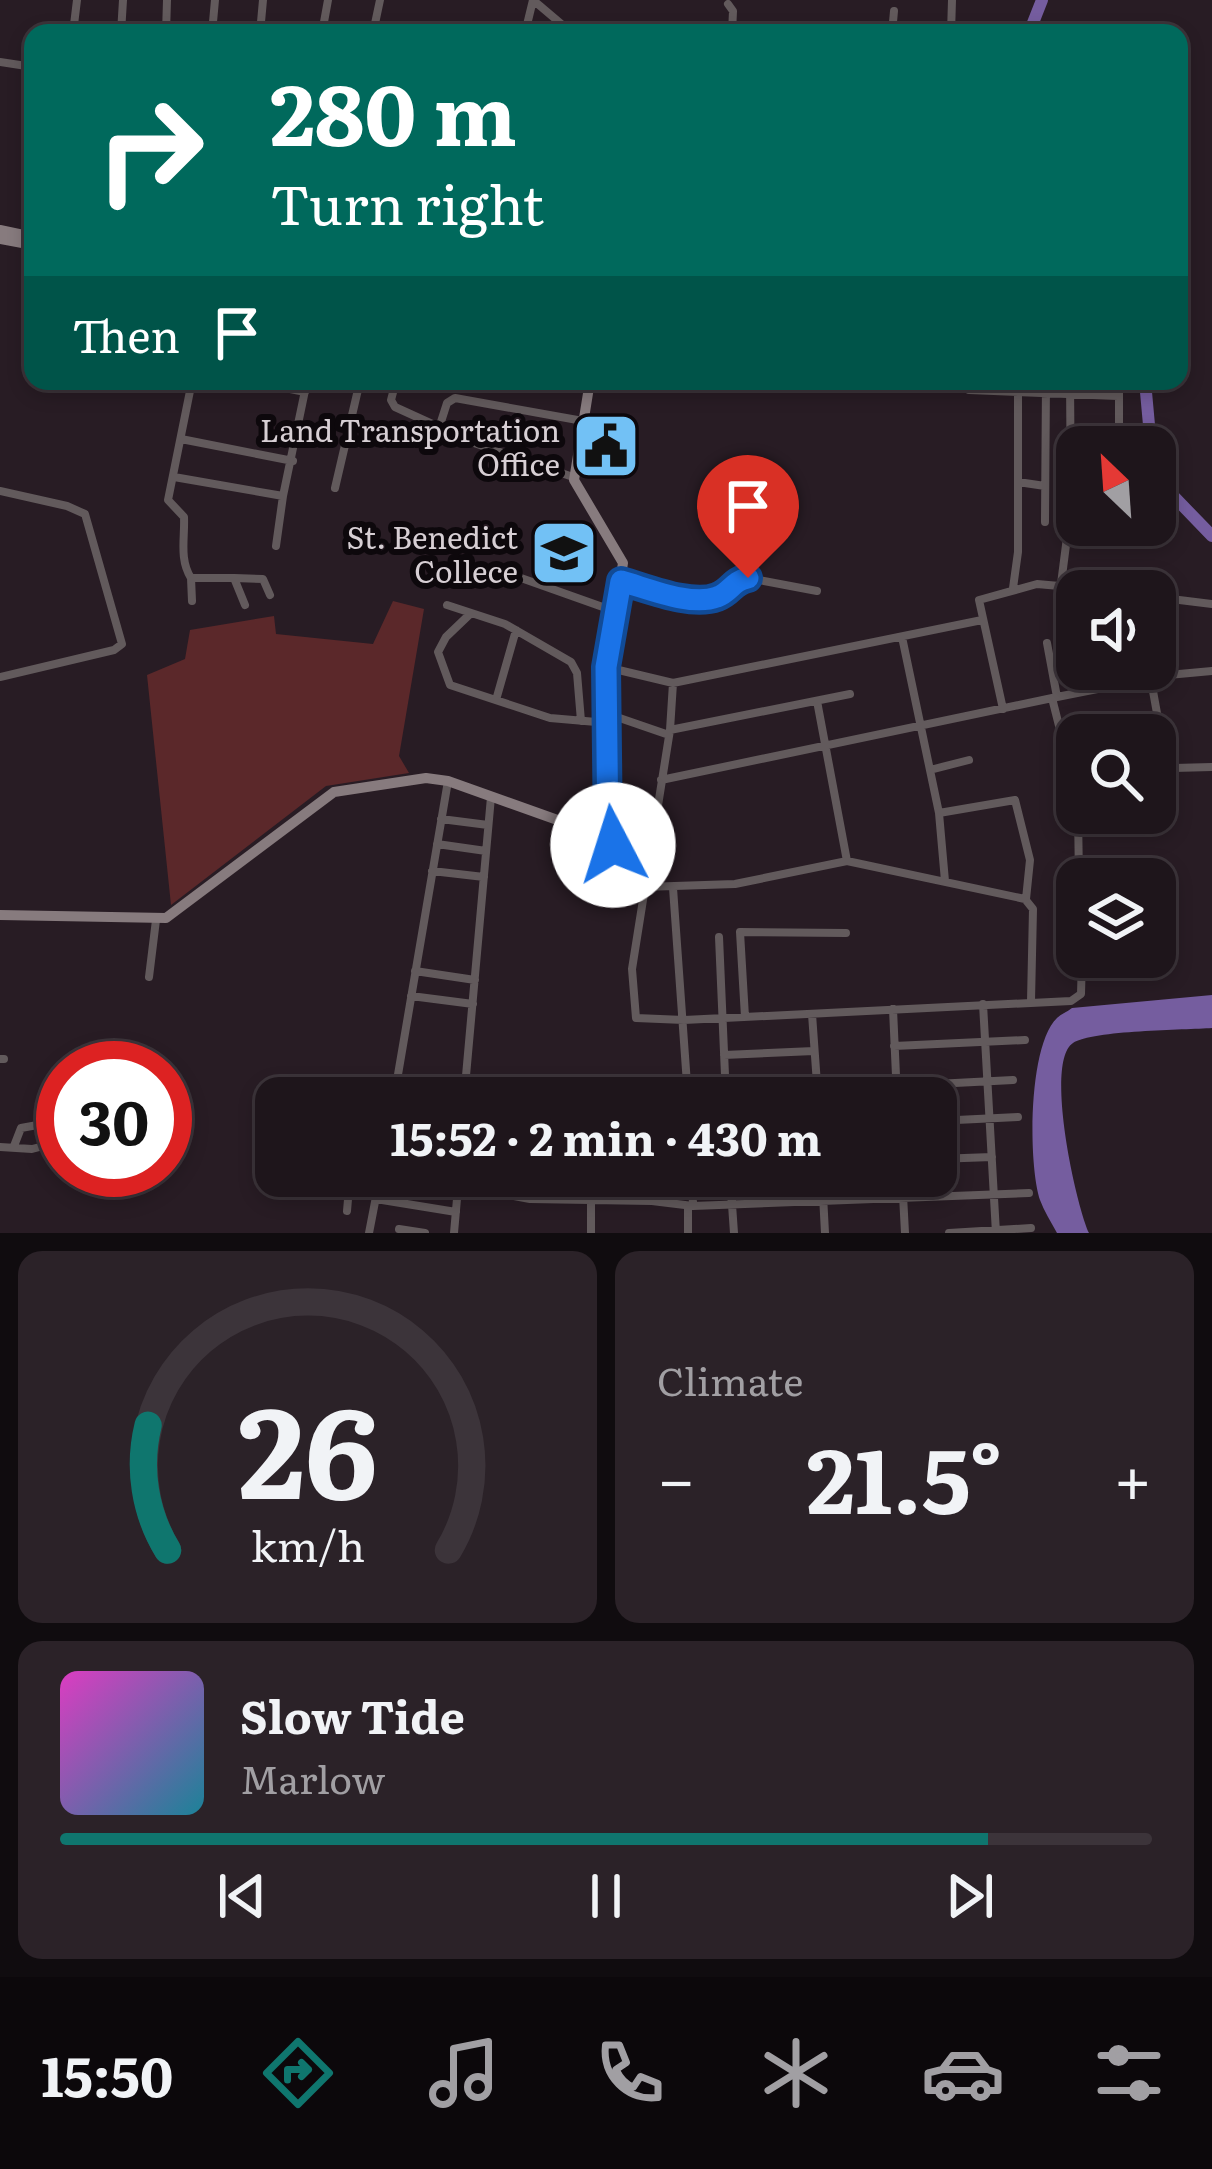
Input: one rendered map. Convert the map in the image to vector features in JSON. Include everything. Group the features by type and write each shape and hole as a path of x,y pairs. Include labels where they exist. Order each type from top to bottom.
{"street":[{"path":"533,0 561,24"},
{"path":"728,4 732,24"},
{"path":"893,24 894,10"},
{"path":"190,390 168,500 184,517 183,556 192,601"},
{"path":"276,546 305,392 295,390"},
{"path":"334,488 358,390"},
{"path":"395,390 393,405 440,428 573,477"},
{"path":"588,390 573,477 621,556 606,667 608,838"},
{"path":"1013,588 1018,390"},
{"path":"1045,522 1046,390"},
{"path":"1060,390 1118,396"},
{"path":"1118,390 1119,426"},
{"path":"1063,570 1071,506 1070,393"},
{"path":"440,428 447,403 455,398 583,421"},
{"path":"181,439 293,461"},
{"path":"174,477 284,496"},
{"path":"1018,482 1045,486"},
{"path":"0,491 85,514 122,644 115,650 0,677"},
{"path":"190,578 263,579 270,595"},
{"path":"233,578 245,605"},
{"path":"521,578 614,611"},
{"path":"621,581 707,600 724,595 736,580 748,578 817,591"},
{"path":"1003,709 979,600 1013,588 1056,584"},
{"path":"1176,601 1212,604"},
{"path":"447,604 516,630 576,668 581,721"},
{"path":"469,614 441,643 440,663 453,686 550,718 608,718 670,733 850,694"},
{"path":"606,667 673,683 982,620"},
{"path":"496,700 516,630"},
{"path":"902,637 939,813 945,881"},
{"path":"1047,643 1058,714"},
{"path":"1176,673 1212,671"},
{"path":"673,683 670,733 632,969 634,1013 642,1020 1078,999 1082,978"},
{"path":"661,781 1083,690"},
{"path":"1153,690 1166,764 1212,767"},
{"path":"818,701 848,861"},
{"path":"930,770 969,760"},
{"path":"0,914 156,920 173,915 334,792 426,778 448,781 608,838 645,869"},
{"path":"398,1077 448,781"},
{"path":"466,1077 491,797"},
{"path":"939,813 1015,800 1030,860 1026,900"},
{"path":"441,819 488,825"},
{"path":"437,844 486,851"},
{"path":"644,887 735,884 848,861 1026,900 1033,909 1031,1001"},
{"path":"432,871 484,877"},
{"path":"673,888 687,1077"},
{"path":"149,976 156,920"},
{"path":"745,1017 740,932 846,934"},
{"path":"719,937 725,1077"},
{"path":"415,971 475,980"},
{"path":"411,996 473,1004"},
{"path":"983,1004 996,1232"},
{"path":"893,1009 896,1077"},
{"path":"812,1014 816,1077"},
{"path":"894,1046 1025,1040"},
{"path":"724,1055 814,1051"},
{"path":"957,1083 1013,1080"},
{"path":"957,1120 1018,1117"},
{"path":"14,1146 21,1128 36,1125"},
{"path":"0,1147 36,1148"},
{"path":"957,1158 992,1156"},
{"path":"523,1197 732,1206 1029,1193"},
{"path":"347,1197 347,1211"},
{"path":"454,1233 457,1197"},
{"path":"688,1233 691,1197"},
{"path":"731,1197 734,1233"},
{"path":"824,1197 825,1233"},
{"path":"903,1198 904,1233"},
{"path":"369,1233 376,1199 456,1212"},
{"path":"591,1203 591,1233"},
{"path":"399,1228 425,1233"},
{"path":"949,1233 1031,1228"}],"shaded area":[{"path":"393,601 424,609 399,756 409,773 326,786 171,905 147,675 185,659 190,630 274,616 276,634 373,644"},
{"path":"1212,995 1212,1028 1099,1035 1073,1043 1065,1055 1061,1077 1065,1135 1089,1233 1057,1233 1040,1200 1034,1160 1033,1106 1047,1032 1072,1008"}],"waterway":[{"path":"1033,24 1042,0"},
{"path":"1146,390 1149,426"},
{"path":"1176,499 1212,536"}],"place":[{"name":"Land Transportation Office","path":"606,446"},
{"name":"St. Benedict Collece","path":"564,553"}],"route":[{"path":"613,845 608,838 606,667 621,581 707,600 724,595 736,580 748,578"}]}
